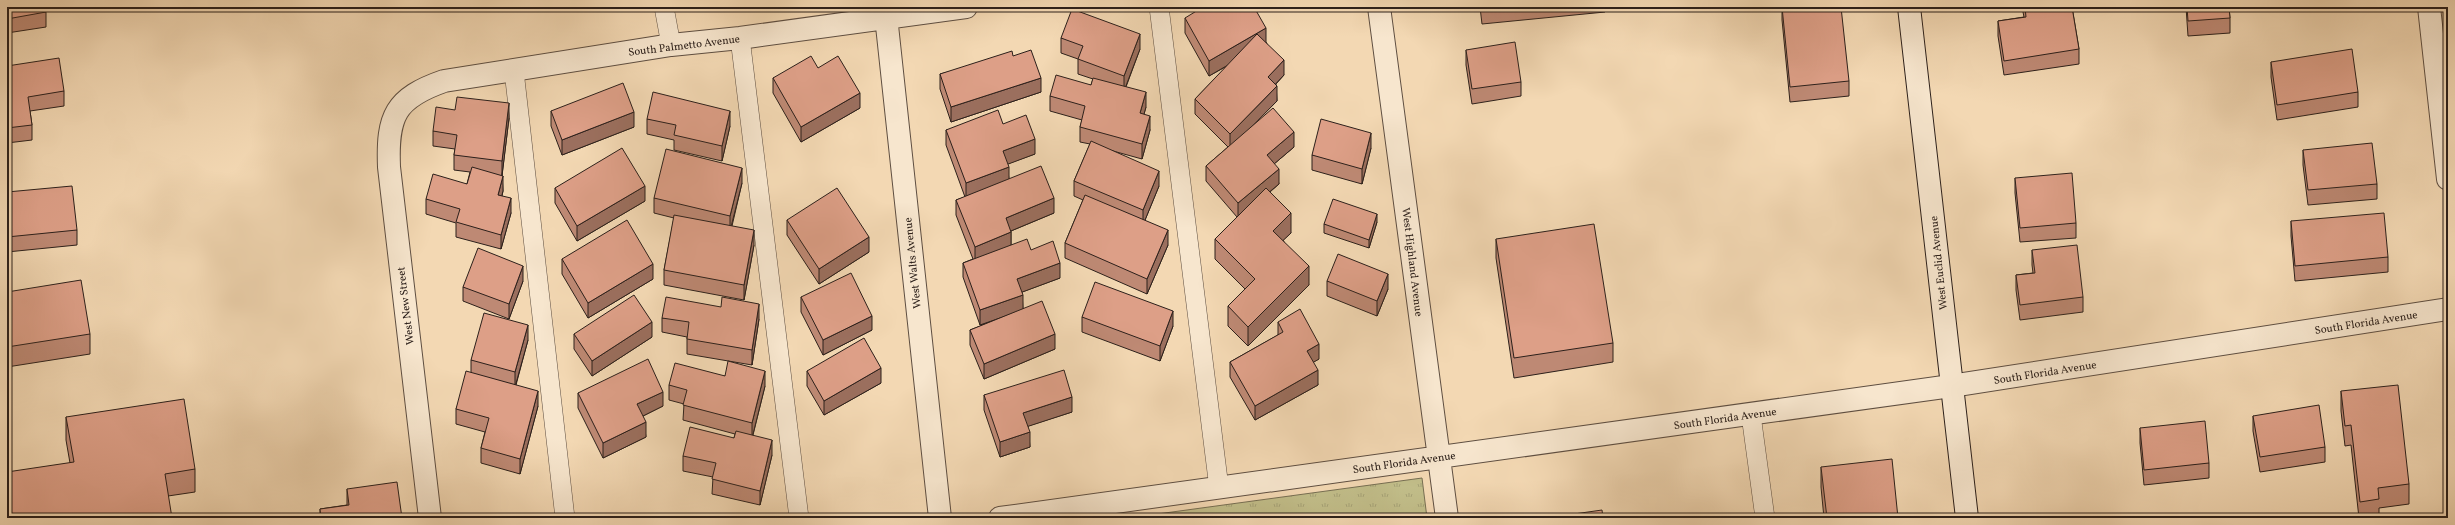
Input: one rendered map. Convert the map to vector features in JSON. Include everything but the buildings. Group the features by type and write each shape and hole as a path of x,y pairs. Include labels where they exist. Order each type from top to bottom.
{"street":[{"name":"South Palmetto Avenue","path":"407,100 420,90 444,82 671,45 740,38 885,12 966,7"},
{"name":"West Euclid Avenue","path":"1909,7 1966,518"},
{"path":"2429,7 2448,179"},
{"name":"West Highland Avenue","path":"1382,8 1447,518"},
{"name":"West Walts Avenue","path":"885,12 940,518"},
{"name":"West New Street","path":"407,100 396,113 390,130 389,167 430,518"},
{"name":"South Florida Avenue","path":"1000,518 1751,415 1951,386 2448,309"}],"lane":[{"path":"664,7 671,45"},
{"path":"1159,7 1219,488"},
{"path":"740,38 799,518"},
{"path":"514,71 565,518"},
{"path":"1751,415 1765,518"}],"green space":[{"path":"1422,478 1427,518 1128,518"}]}
